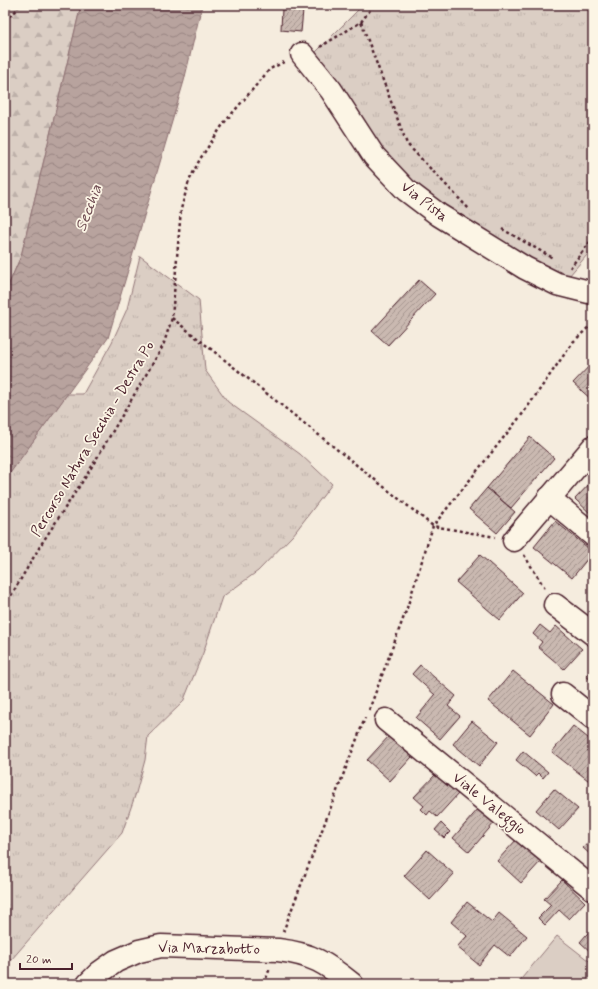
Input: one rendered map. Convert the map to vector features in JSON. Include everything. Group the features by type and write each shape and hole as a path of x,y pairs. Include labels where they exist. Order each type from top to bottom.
{"street":[{"name":"Via Pista","path":"302,54 332,90 374,156 406,190 439,215 525,268 557,284 593,293"},
{"path":"514,540 593,447"},
{"path":"549,498 593,535"},
{"path":"555,605 593,634"},
{"path":"562,694 593,718"},
{"name":"Viale Valeggio","path":"373,716 593,889"},
{"name":"Via Marzabotto","path":"88,984 99,973 116,961 139,951 161,946 286,951 318,959 352,984"}],"path":[{"path":"5,20 18,9 18,5"},
{"name":"Percorso Natura Secchia - Destra Po","path":"5,606 42,543 88,473 163,346 172,318 181,209 189,181 200,159 224,123 270,69 302,54 316,50 361,22 374,5"},
{"path":"361,22 407,144 470,210"},
{"path":"496,226 557,260"},
{"path":"570,268 593,238"},
{"path":"563,264 576,272"},
{"path":"172,318 433,526"},
{"path":"286,951 280,941 373,716 433,526 524,412 573,342 593,323"}],"green space":[{"path":"5,5 81,5 21,256 5,293"},
{"path":"363,5 593,5 593,248 557,290 433,217 324,79 316,52"},
{"path":"140,256 199,300 205,370 228,402 300,454 332,484 293,535 258,571 222,597 203,653 183,702 148,736 145,760 136,793 122,833 11,960 5,956 5,480 67,394 83,394 112,342 127,309"},
{"path":"557,936 593,964 593,984 517,984"}],"water":[{"name":"Secchia","path":"81,5 202,5 184,81 108,338 5,480 5,293 21,256"}],"building":[{"path":"303,5 316,5 316,10 303,10"},
{"path":"282,8 303,10 301,32 281,30"},
{"path":"419,280 435,294 388,345 372,331"},
{"path":"593,362 593,401 573,383"},
{"path":"530,437 554,458 511,508 487,488"},
{"path":"593,480 593,516 575,499"},
{"path":"487,488 515,512 497,533 469,509"},
{"path":"555,521 593,552 572,578 534,547"},
{"path":"480,555 523,593 500,620 456,582"},
{"path":"540,625 550,633 556,626 582,649 564,669 538,647 542,642 533,634"},
{"path":"420,665 456,696 448,706 460,716 440,739 416,718 435,695 412,674"},
{"path":"593,667 593,682 586,676"},
{"path":"513,671 554,704 530,735 488,701"},
{"path":"472,721 498,742 479,766 453,744"},
{"path":"573,726 593,742 593,784 552,752"},
{"path":"389,736 412,757 390,781 367,760"},
{"path":"523,751 548,772 543,778 538,773 535,776 516,760"},
{"path":"436,774 458,794 437,817 430,811 427,815 421,809 424,806 414,797"},
{"path":"554,789 578,809 559,830 536,810"},
{"path":"479,808 495,822 469,852 453,838"},
{"path":"441,823 450,832 444,838 435,830"},
{"path":"593,837 593,857 583,848"},
{"path":"517,839 541,861 521,883 497,861"},
{"path":"427,850 454,874 430,900 404,876"},
{"path":"562,880 585,902 569,919 559,910 545,925 538,918 551,905 544,899"},
{"path":"467,902 492,922 499,913 527,936 510,957 495,945 479,965 457,947 467,936 451,922"},
{"path":"593,927 593,954 580,942"},
{"path":"438,978 446,984 433,984"}]}
